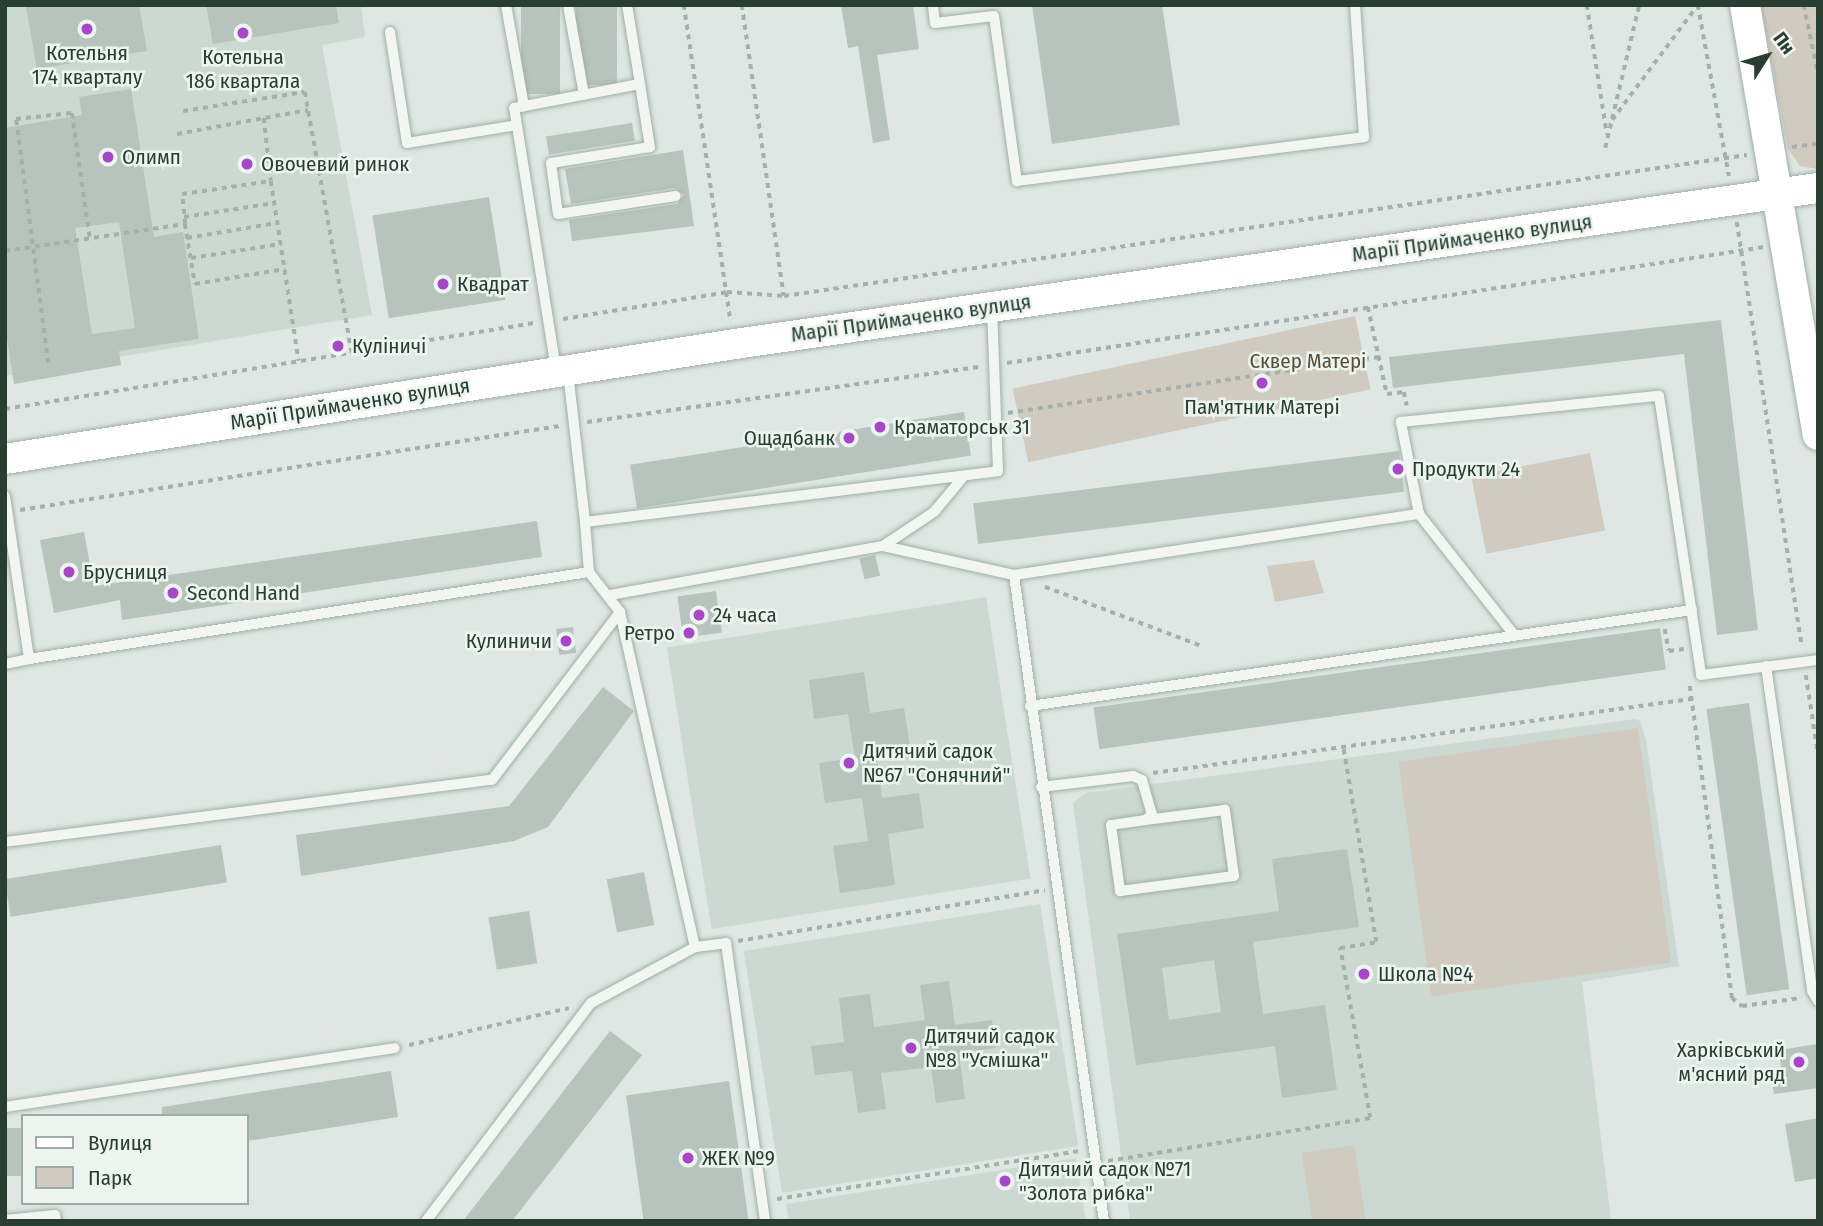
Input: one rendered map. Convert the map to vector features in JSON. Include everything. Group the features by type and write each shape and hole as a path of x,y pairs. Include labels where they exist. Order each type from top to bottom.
{"street":[{"path":"1745,5 1772,150 1818,435"},
{"name":"Марії Приймаченко вулиця","path":"5,459 735,344 1818,188"}],"lane":[{"path":"506,5 524,106"},
{"path":"568,5 584,95"},
{"path":"627,5 650,147 551,163 558,214 676,196"},
{"path":"933,5 935,23 994,16 1017,181 1364,137 1354,5"},
{"path":"390,32 407,143 517,125"},
{"path":"640,84 514,108 548,321 574,424 589,572 610,595 620,612 695,947"},
{"path":"585,522 998,471 992,307"},
{"path":"1515,636 1419,514 1401,422 1659,396 1692,610 1691,648 1701,675 1818,660"},
{"path":"883,546 934,512 964,475"},
{"path":"5,496 29,659"},
{"path":"610,595 883,546 1014,575 1419,514"},
{"path":"5,664 589,572"},
{"path":"1014,575 1055,888 1104,1221"},
{"path":"1030,706 1692,610"},
{"path":"5,842 492,780 620,612"},
{"path":"1766,666 1817,999"},
{"path":"1041,787 1133,775 1147,788 1153,818"},
{"path":"1226,810 1234,876 1120,891 1111,825 1153,818 1226,810"},
{"path":"426,1221 591,1003 695,947 726,943 765,1221"},
{"path":"5,1107 395,1048"},
{"path":"5,1220 55,1215 56,1221"}],"path":[{"path":"684,5 735,344"},
{"path":"742,5 784,296"},
{"path":"1587,5 1608,136"},
{"path":"1605,148 1639,5"},
{"path":"1611,122 1698,5"},
{"path":"1698,5 1734,201 1818,753"},
{"path":"1804,5 1818,74"},
{"path":"183,111 305,92 352,353"},
{"path":"177,134 308,110"},
{"path":"48,363 35,247 16,119 72,113 90,238"},
{"path":"264,118 274,203 299,361"},
{"path":"5,409 727,292 784,296 1772,150"},
{"path":"271,180 181,194 187,238 195,284 285,269"},
{"path":"184,217 274,203"},
{"path":"187,238 277,223"},
{"path":"5,251 185,224"},
{"path":"191,258 281,244"},
{"path":"7,512 574,424 994,365 1787,244"},
{"path":"1368,307 1387,394 1405,392 1409,422"},
{"path":"996,415 1379,357"},
{"path":"1014,575 1199,645"},
{"path":"1663,614 1669,651 1691,648 1687,661"},
{"path":"1688,674 1732,998 1742,1006 1817,999"},
{"path":"1133,775 1691,699"},
{"path":"1096,1163 1370,1118 1340,948 1376,942 1343,746"},
{"path":"726,943 1055,888"},
{"path":"395,1048 591,1003"},
{"path":"763,1201 1093,1149"}],"shaded area":[{"path":"5,5 361,5 365,37 322,45 372,315 5,376"},
{"name":"Дитячий садок №67 \"Сонячний\"","path":"986,597 1031,878 712,929 667,648"},
{"name":"Школа №4","path":"1635,719 1640,721 1646,740 1679,966 1582,982 1611,1220 1130,1221 1073,803 1086,793"},
{"name":"Дитячий садок №8 \"Усмішка\"","path":"1040,904 1078,1146 782,1193 744,951"},
{"name":"Дитячий садок №71 \"Золота рибка\"","path":"1076,1158 1086,1221 789,1221 786,1204"}],"green space":[{"path":"1761,5 1818,5 1818,169 1800,166 1788,149"},
{"name":"Сквер Матері","path":"1355,316 1371,389 1028,462 1013,389"},
{"path":"1590,453 1605,531 1486,554 1471,476"},
{"path":"1314,560 1324,593 1275,602 1267,566"},
{"path":"1638,728 1671,963 1431,996 1398,762"},
{"path":"1354,1145 1366,1220 1312,1221 1302,1153"}],"building":[{"name":"Котельня 174 кварталу","path":"139,5 147,51 37,69 26,7"},
{"name":"Котельна 186 квартала","path":"206,5 336,5 339,23 213,44"},
{"path":"521,5 560,5 560,94 521,94"},
{"path":"576,5 617,5 617,85 576,85"},
{"path":"841,5 913,5 919,49 877,55 890,140 873,143 858,46 848,48"},
{"path":"1032,5 1162,5 1180,125 1052,144"},
{"path":"131,89 154,237 183,232 199,339 119,351 121,365 14,384 5,326 5,128 82,115 79,97","holes":["119,222 135,328 92,334 75,228"]},
{"path":"632,123 635,141 549,154 546,137"},
{"path":"683,150 694,226 572,241 569,220 677,204 684,195 675,188 571,204 565,169"},
{"path":"489,197 505,300 389,318 372,215"},
{"path":"1721,320 1758,630 1717,635 1684,354 1393,388 1389,357"},
{"path":"964,412 971,455 637,508 630,465"},
{"path":"1399,451 1404,492 978,544 973,503"},
{"path":"537,521 542,557 122,620 120,600 54,613 40,540 84,532 94,586"},
{"path":"875,555 880,575 865,579 859,559"},
{"name":"24 часа","path":"716,591 722,633 683,638 677,596"},
{"name":"Кулиничи","path":"573,627 576,653 559,655 556,629"},
{"path":"1660,628 1666,670 1099,749 1094,708"},
{"path":"864,672 870,713 904,708 910,747 876,752 882,798 919,793 924,828 888,834 895,885 840,893 833,846 868,841 862,798 825,803 819,763 855,758 848,714 814,719 809,680"},
{"path":"603,687 634,711 548,827 514,841 301,876 296,835 509,806"},
{"path":"1749,703 1789,989 1747,995 1706,709"},
{"path":"221,845 227,883 11,917 5,879"},
{"path":"1347,849 1359,927 1253,942 1263,1014 1325,1005 1337,1090 1282,1098 1275,1046 1136,1065 1117,934 1279,911 1272,859","holes":["1214,960 1221,1012 1169,1020 1162,968"]},
{"path":"644,872 654,925 617,932 607,879"},
{"path":"529,911 537,963 497,970 489,917"},
{"path":"949,981 955,1025 992,1020 996,1048 959,1053 965,1099 936,1103 931,1067 881,1073 886,1109 858,1113 852,1071 815,1075 811,1046 844,1042 839,998 870,994 874,1027 925,1020 920,985"},
{"path":"610,1031 642,1055 512,1221 463,1221"},
{"name":"Харківський м'ясний ряд","path":"1818,1044 1818,1088 1774,1094 1771,1076 1782,1075 1779,1050"},
{"path":"391,1071 398,1117 248,1141 248,1114 162,1114 162,1107"},
{"name":"ЖЕК №9","path":"729,1081 749,1221 644,1221 626,1095"},
{"path":"1818,1118 1818,1178 1795,1182 1785,1124"},
{"path":"5,1128 21,1128 21,1176 5,1176"}],"place":[{"name":"Котельня 174 кварталу","path":"87,29"},
{"name":"Котельна 186 квартала","path":"243,33"},
{"name":"Олимп","path":"108,157"},
{"name":"Овочевий ринок","path":"247,164"},
{"name":"Квадрат","path":"443,284"},
{"name":"Куліничі","path":"338,346"},
{"name":"Пам'ятник Матері","path":"1262,383"},
{"name":"Краматорськ 31","path":"880,427"},
{"name":"Ощадбанк","path":"849,438"},
{"name":"Продукти 24","path":"1398,469"},
{"name":"Брусниця","path":"69,572"},
{"name":"Second Hand","path":"173,593"},
{"name":"24 часа","path":"699,615"},
{"name":"Ретро","path":"689,633"},
{"name":"Кулиничи","path":"566,641"},
{"name":"Дитячий садок №67 \"Сонячний\"","path":"849,763"},
{"name":"Школа №4","path":"1364,974"},
{"name":"Дитячий садок №8 \"Усмішка\"","path":"911,1048"},
{"name":"Харківський м'ясний ряд","path":"1799,1062"},
{"name":"ЖЕК №9","path":"688,1158"},
{"name":"Дитячий садок №71 \"Золота рибка\"","path":"1005,1181"}]}
